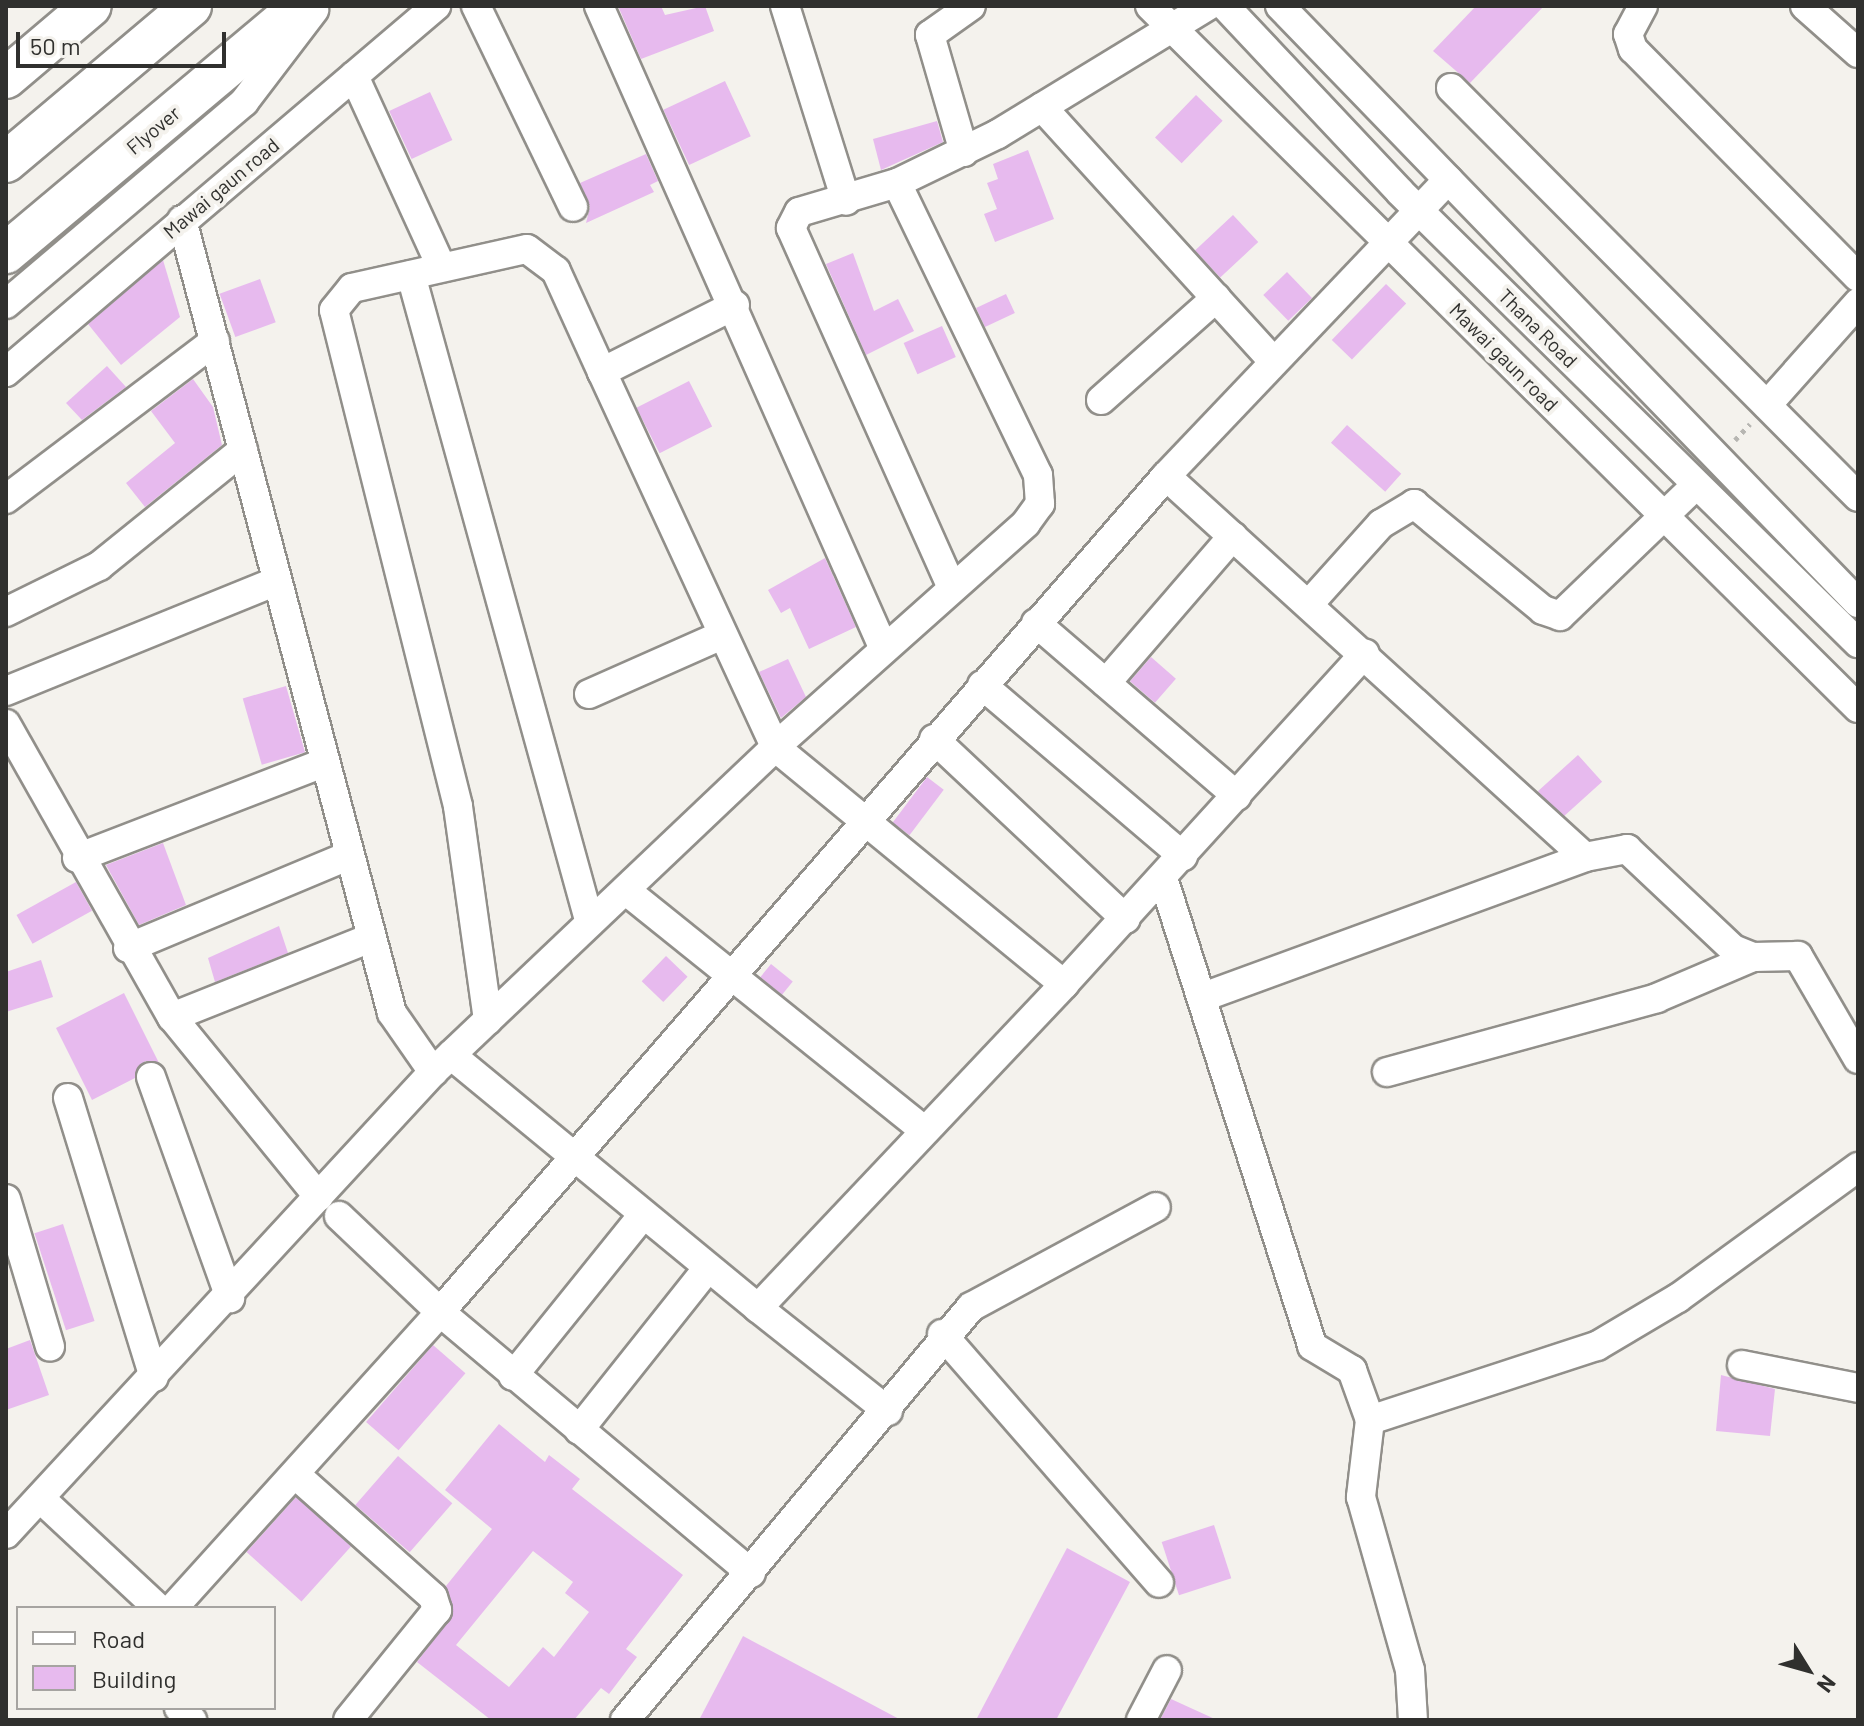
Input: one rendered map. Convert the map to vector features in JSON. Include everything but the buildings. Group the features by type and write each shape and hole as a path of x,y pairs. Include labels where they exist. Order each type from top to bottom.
{"highway":[{"path":"6,78 91,6"},
{"path":"6,162 191,6"},
{"name":"Flyover","path":"6,253 300,6"}],"street":[{"path":"6,304 244,102 317,6"},
{"name":"Mawai gaun road","path":"6,372 436,6"},
{"path":"476,6 573,207"},
{"path":"599,6 735,305 884,649"},
{"path":"785,6 846,201"},
{"path":"964,152 930,35 971,6"},
{"name":"Mawai gaun road","path":"1150,6 1858,708"},
{"path":"952,588 791,228 799,212 846,201 897,183 964,152 1208,6"},
{"name":"Thana Road","path":"1225,6 1419,210 1858,643"},
{"name":"Thana Road","path":"1280,6 1858,603"},
{"path":"1643,6 1628,34 1633,49 1858,277"},
{"path":"1805,6 1858,53"},
{"path":"354,76 441,266"},
{"path":"1451,88 1858,497"},
{"path":"1042,107 1272,360"},
{"path":"175,1606 440,1312 730,978 864,818 1166,476 1272,360 1448,180"},
{"path":"6,1534 230,1298 329,1207 442,1064 589,920 775,747 1026,523 1042,487 897,183"},
{"path":"182,220 275,582 392,1013 442,1064 574,1159 888,1411"},
{"path":"488,1020 458,806 334,310 352,288 498,251 545,257 602,372 775,747 1064,984"},
{"path":"411,275 589,920"},
{"path":"1101,400 1216,298"},
{"path":"1767,405 1858,303"},
{"path":"602,372 735,305"},
{"path":"6,499 215,341"},
{"path":"6,612 99,566 243,450"},
{"path":"1166,476 1365,653 1585,857"},
{"path":"1309,604 1381,524 1414,504 1543,610 1560,616 1696,485"},
{"path":"1106,683 1233,536"},
{"path":"6,691 275,582"},
{"path":"1036,623 1237,796"},
{"path":"589,694 722,635"},
{"path":"758,1308 1126,919 1365,653"},
{"path":"982,685 1183,856"},
{"path":"6,724 77,858 172,1017 329,1207 513,1376 751,1573"},
{"path":"934,739 1126,919"},
{"path":"77,858 323,763"},
{"path":"1203,997 1585,857 1627,849 1714,934 1753,957"},
{"path":"128,948 348,856"},
{"path":"1163,878 1312,1346 1352,1370 1370,1420 1361,1497 1410,1670 1413,1720"},
{"path":"634,897 730,978 924,1130"},
{"path":"172,1017 371,938"},
{"path":"1387,1072 1657,998 1753,957 1798,956 1858,1059"},
{"path":"151,1077 230,1298"},
{"path":"68,1098 154,1377"},
{"path":"1370,1420 1597,1346 1678,1298 1858,1167"},
{"path":"6,1199 50,1347"},
{"path":"625,1720 888,1411 942,1334 1009,1283 1156,1207"},
{"path":"513,1376 643,1215"},
{"path":"579,1430 708,1268"},
{"path":"942,1334 1159,1583"},
{"path":"1742,1365 1858,1388"},
{"path":"296,1475 433,1597 437,1610 348,1720"},
{"path":"40,1498 156,1606"},
{"path":"1141,1720 1167,1670"}],"path":[{"path":"1719,458 1767,405"}]}
